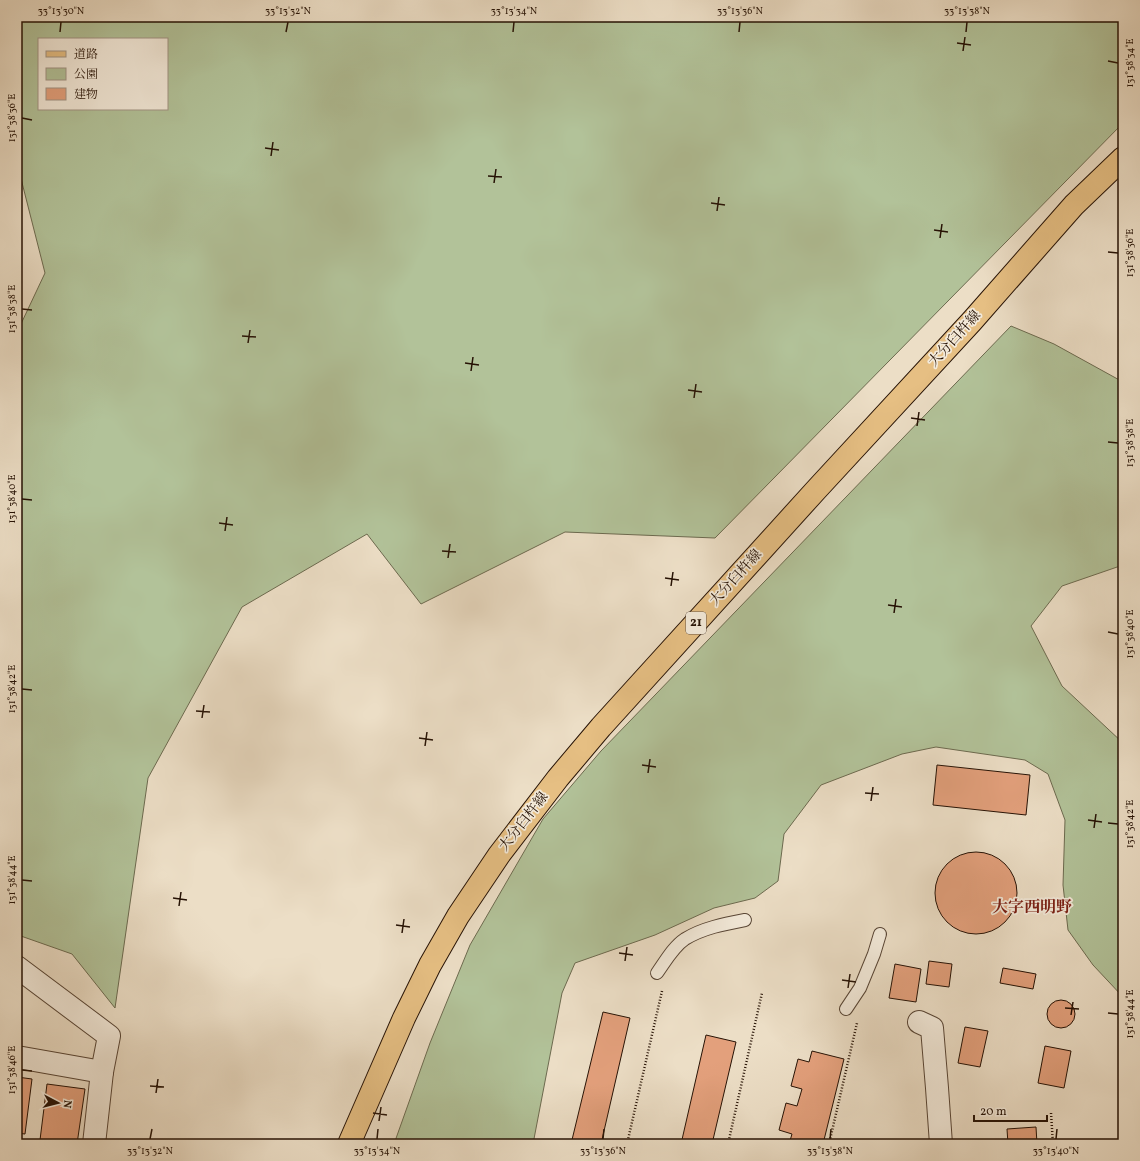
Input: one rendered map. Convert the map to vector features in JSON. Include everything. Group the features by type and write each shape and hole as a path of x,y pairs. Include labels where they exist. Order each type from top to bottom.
{"main road":[{"name":"大分臼杵線","path":"349,1144 404,1018 430,965 458,916 498,855 558,778 606,722 816,490 972,321 1074,205 1123,158"}],"street":[{"path":"17,967 109,1036 102,1072 94,1144"},
{"path":"919,1022 932,1028 941,1144"},
{"path":"17,1057 102,1072"}],"lane":[{"path":"657,973 671,953 684,940 714,926 745,920"},
{"path":"846,1009 860,988 874,954 880,934"}],"path":[{"path":"627,1144 662,991"},
{"path":"728,1144 762,993"},
{"path":"829,1144 858,1018"},
{"path":"1051,1113 1053,1144"}],"green space":[{"path":"17,17 1123,17 1123,123 715,538 565,532 421,604 367,534 242,607 148,778 115,1008 72,954 18,935 17,930 17,328 20,326 45,273 17,163"},
{"path":"1011,326 1054,344 1123,382 1123,565 1062,586 1031,626 1062,686 1123,743 1123,997 1093,965 1068,930 1063,885 1065,820 1048,774 1025,760 936,747 902,754 821,785 784,834 778,881 755,898 714,908 655,935 575,963 562,993 533,1144 394,1144 430,1043 470,945 543,819 601,751"}],"building":[{"path":"937,765 1030,775 1026,815 933,805"},
{"path":"976,852 992,855 1005,864 1014,877 1017,893 1014,909 1005,922 992,931 976,934 960,931 947,922 938,909 935,893 938,877 947,864 960,855"},
{"path":"929,961 952,964 949,987 926,984"},
{"path":"895,964 921,969 916,1002 889,998"},
{"path":"1003,968 1036,974 1033,989 1000,983"},
{"path":"1061,1000 1071,1004 1075,1014 1071,1024 1061,1028 1051,1024 1047,1014 1051,1004"},
{"path":"603,1012 630,1018 601,1144 571,1144"},
{"path":"965,1027 988,1031 980,1067 958,1063"},
{"path":"706,1035 736,1042 712,1144 681,1144"},
{"path":"1045,1046 1071,1051 1064,1088 1038,1083"},
{"path":"812,1051 844,1059 823,1144 789,1144 792,1134 779,1130 786,1103 797,1106 802,1089 791,1086 798,1059 809,1062"},
{"path":"17,1077 32,1079 25,1134 17,1133"},
{"path":"47,1084 85,1089 77,1144 60,1144 40,1140"},
{"path":"1036,1127 1037,1144 1008,1144 1007,1129"}],"district":[{"name":"大字西明野","path":"1032,908"}]}
